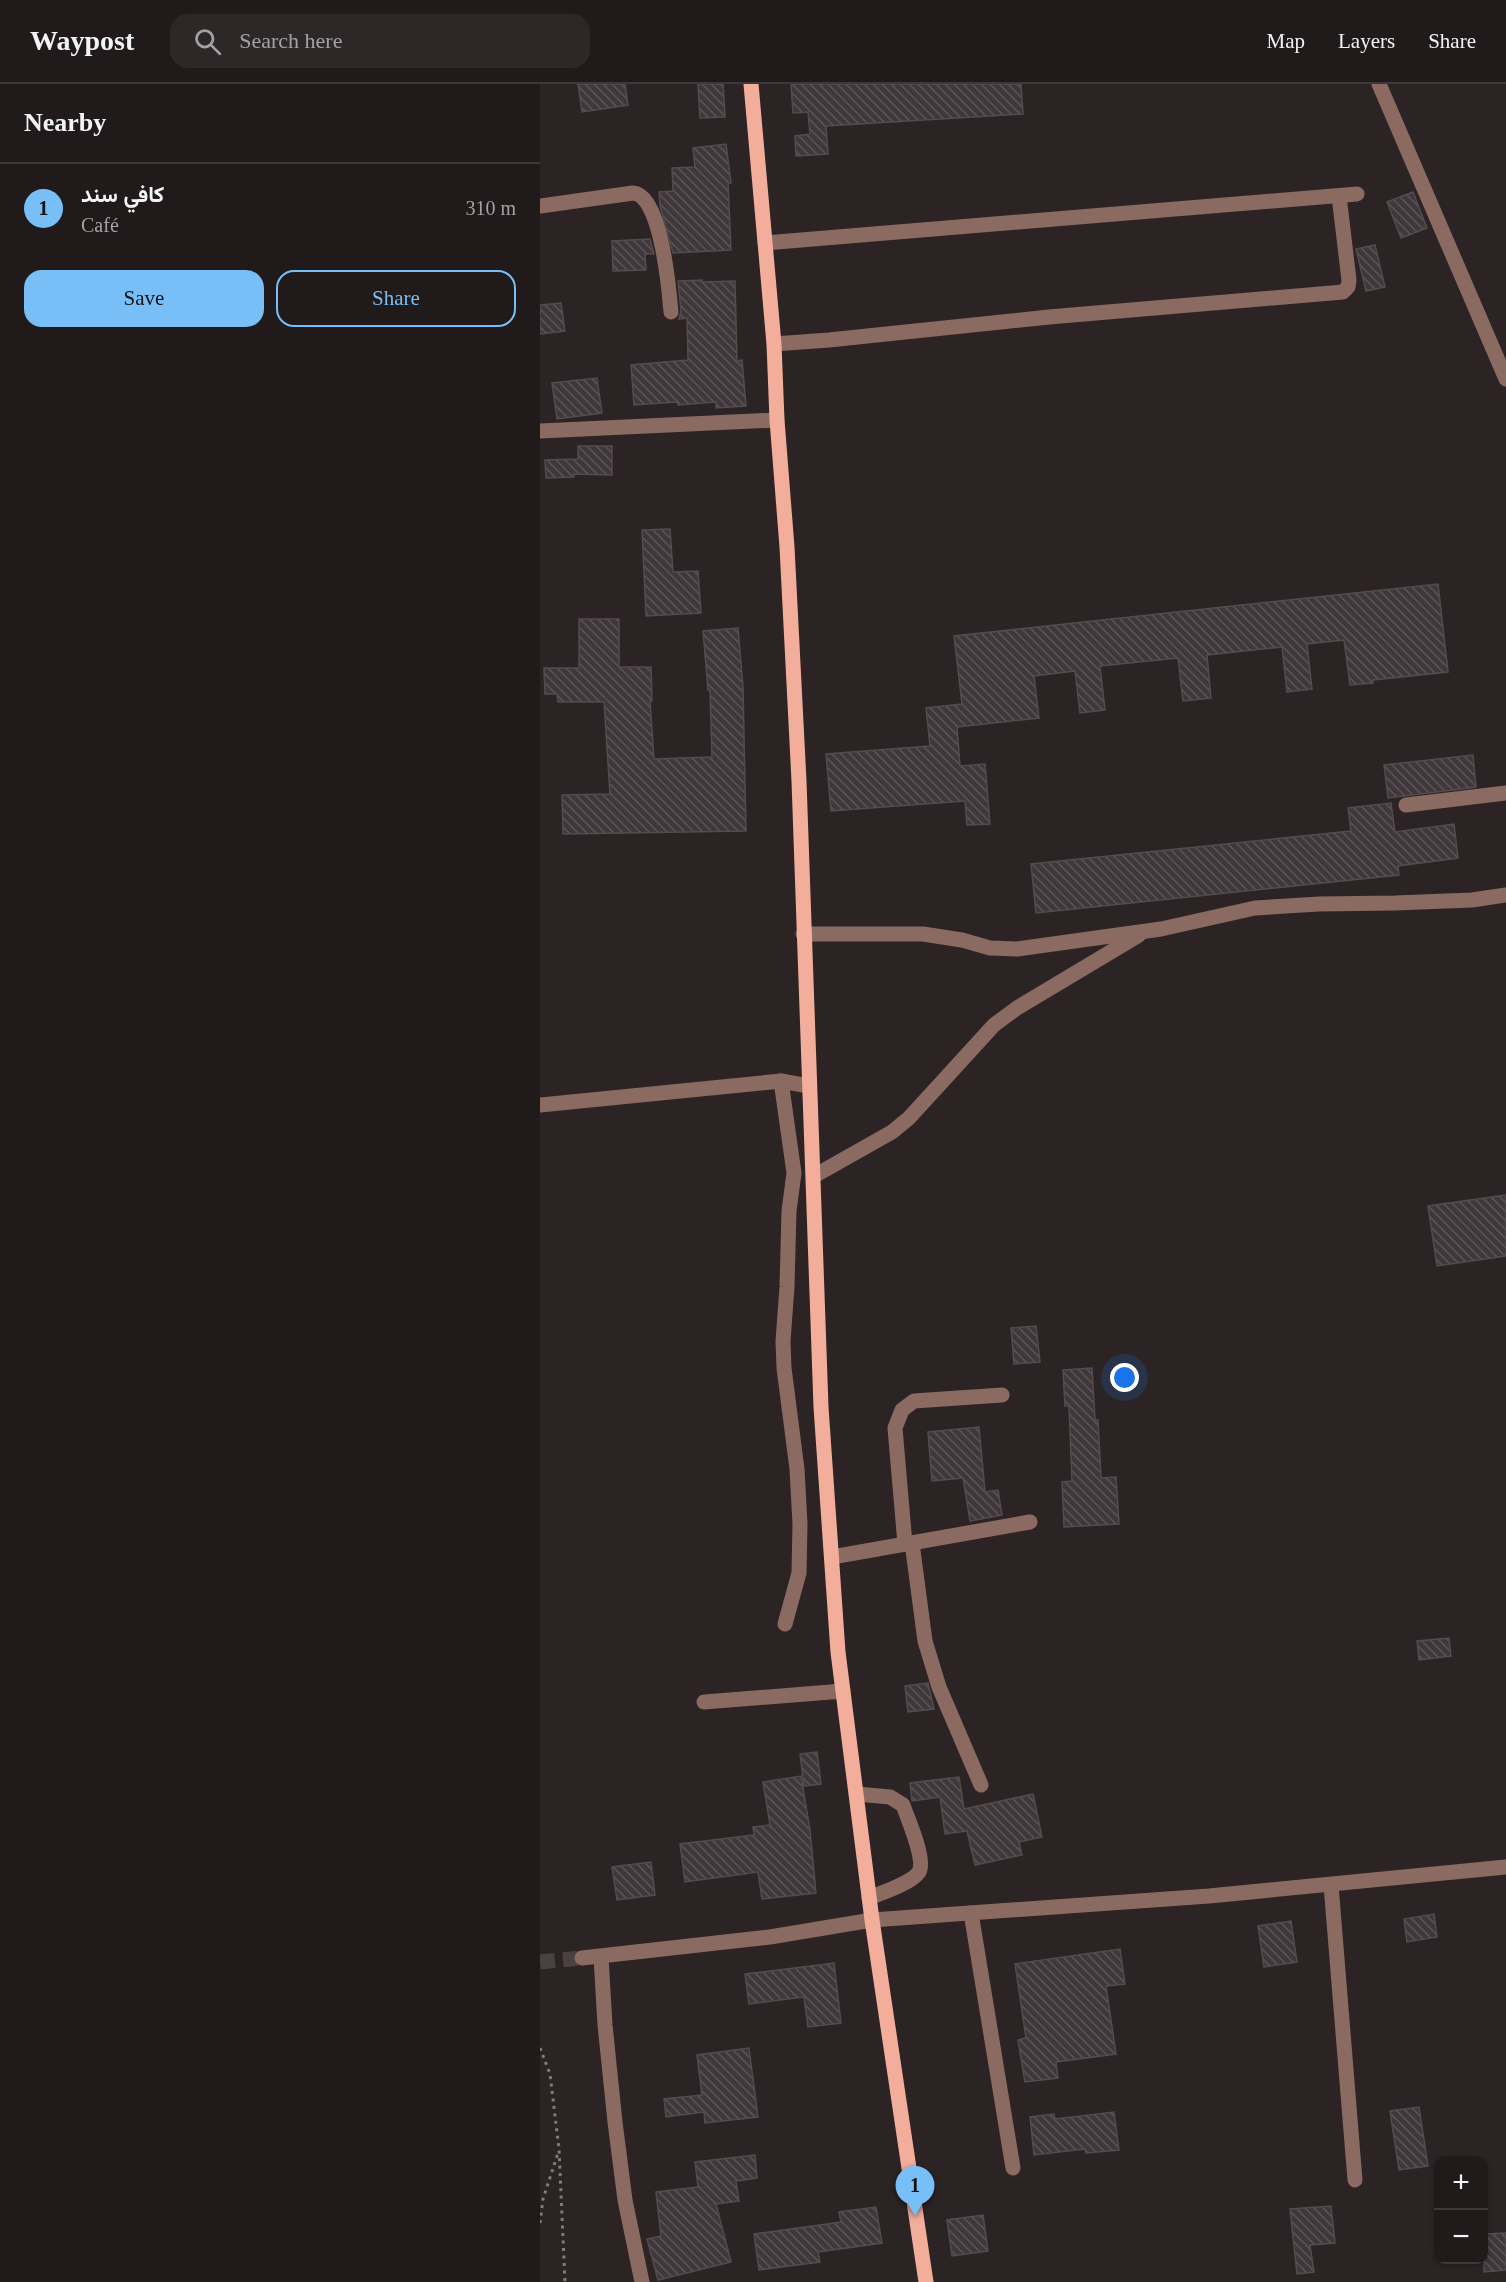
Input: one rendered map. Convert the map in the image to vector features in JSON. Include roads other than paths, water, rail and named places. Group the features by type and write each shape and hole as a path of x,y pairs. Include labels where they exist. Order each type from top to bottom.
{"main road":[{"path":"751,84 774,344 777,420 787,547 814,1176 821,1407 838,1652 872,1920 926,2282"}],"street":[{"path":"1379,84 1506,379"},
{"path":"540,206 633,193 646,199 652,210 663,255 671,312"},
{"path":"765,243 1357,194"},
{"path":"774,344 1049,317 1343,292 1348,287 1349,280 1339,196"},
{"path":"540,431 777,420"},
{"path":"1406,805 1506,793"},
{"path":"803,934 923,934 962,940 990,948 1017,949 1144,932 1255,909 1319,903 1472,900 1506,895"},
{"path":"814,1176 892,1132 909,1118 994,1025 1017,1008 1144,932"},
{"path":"781,1082 794,1173 789,1211 783,1341 784,1368 798,1469 800,1524 799,1573 785,1624"},
{"path":"540,1106 781,1082 809,1086"},
{"path":"981,1785 939,1687 925,1641 908,1544 895,1428 902,1410 914,1401 1002,1395"},
{"path":"832,1557 1030,1522"},
{"path":"704,1702 843,1691"},
{"path":"857,1794 890,1797 903,1805 922,1861 918,1873 906,1882 869,1898"},
{"path":"582,1959 770,1937 872,1920 1209,1896 1506,1867"},
{"path":"1331,1885 1355,2180"},
{"path":"971,1913 1012,2168"},
{"path":"601,1957 615,2122 625,2200 642,2282"}],"tunnel":[{"path":"540,1962 582,1958"}],"place":[{"name":"كافي سند","path":"915,2216"}]}
